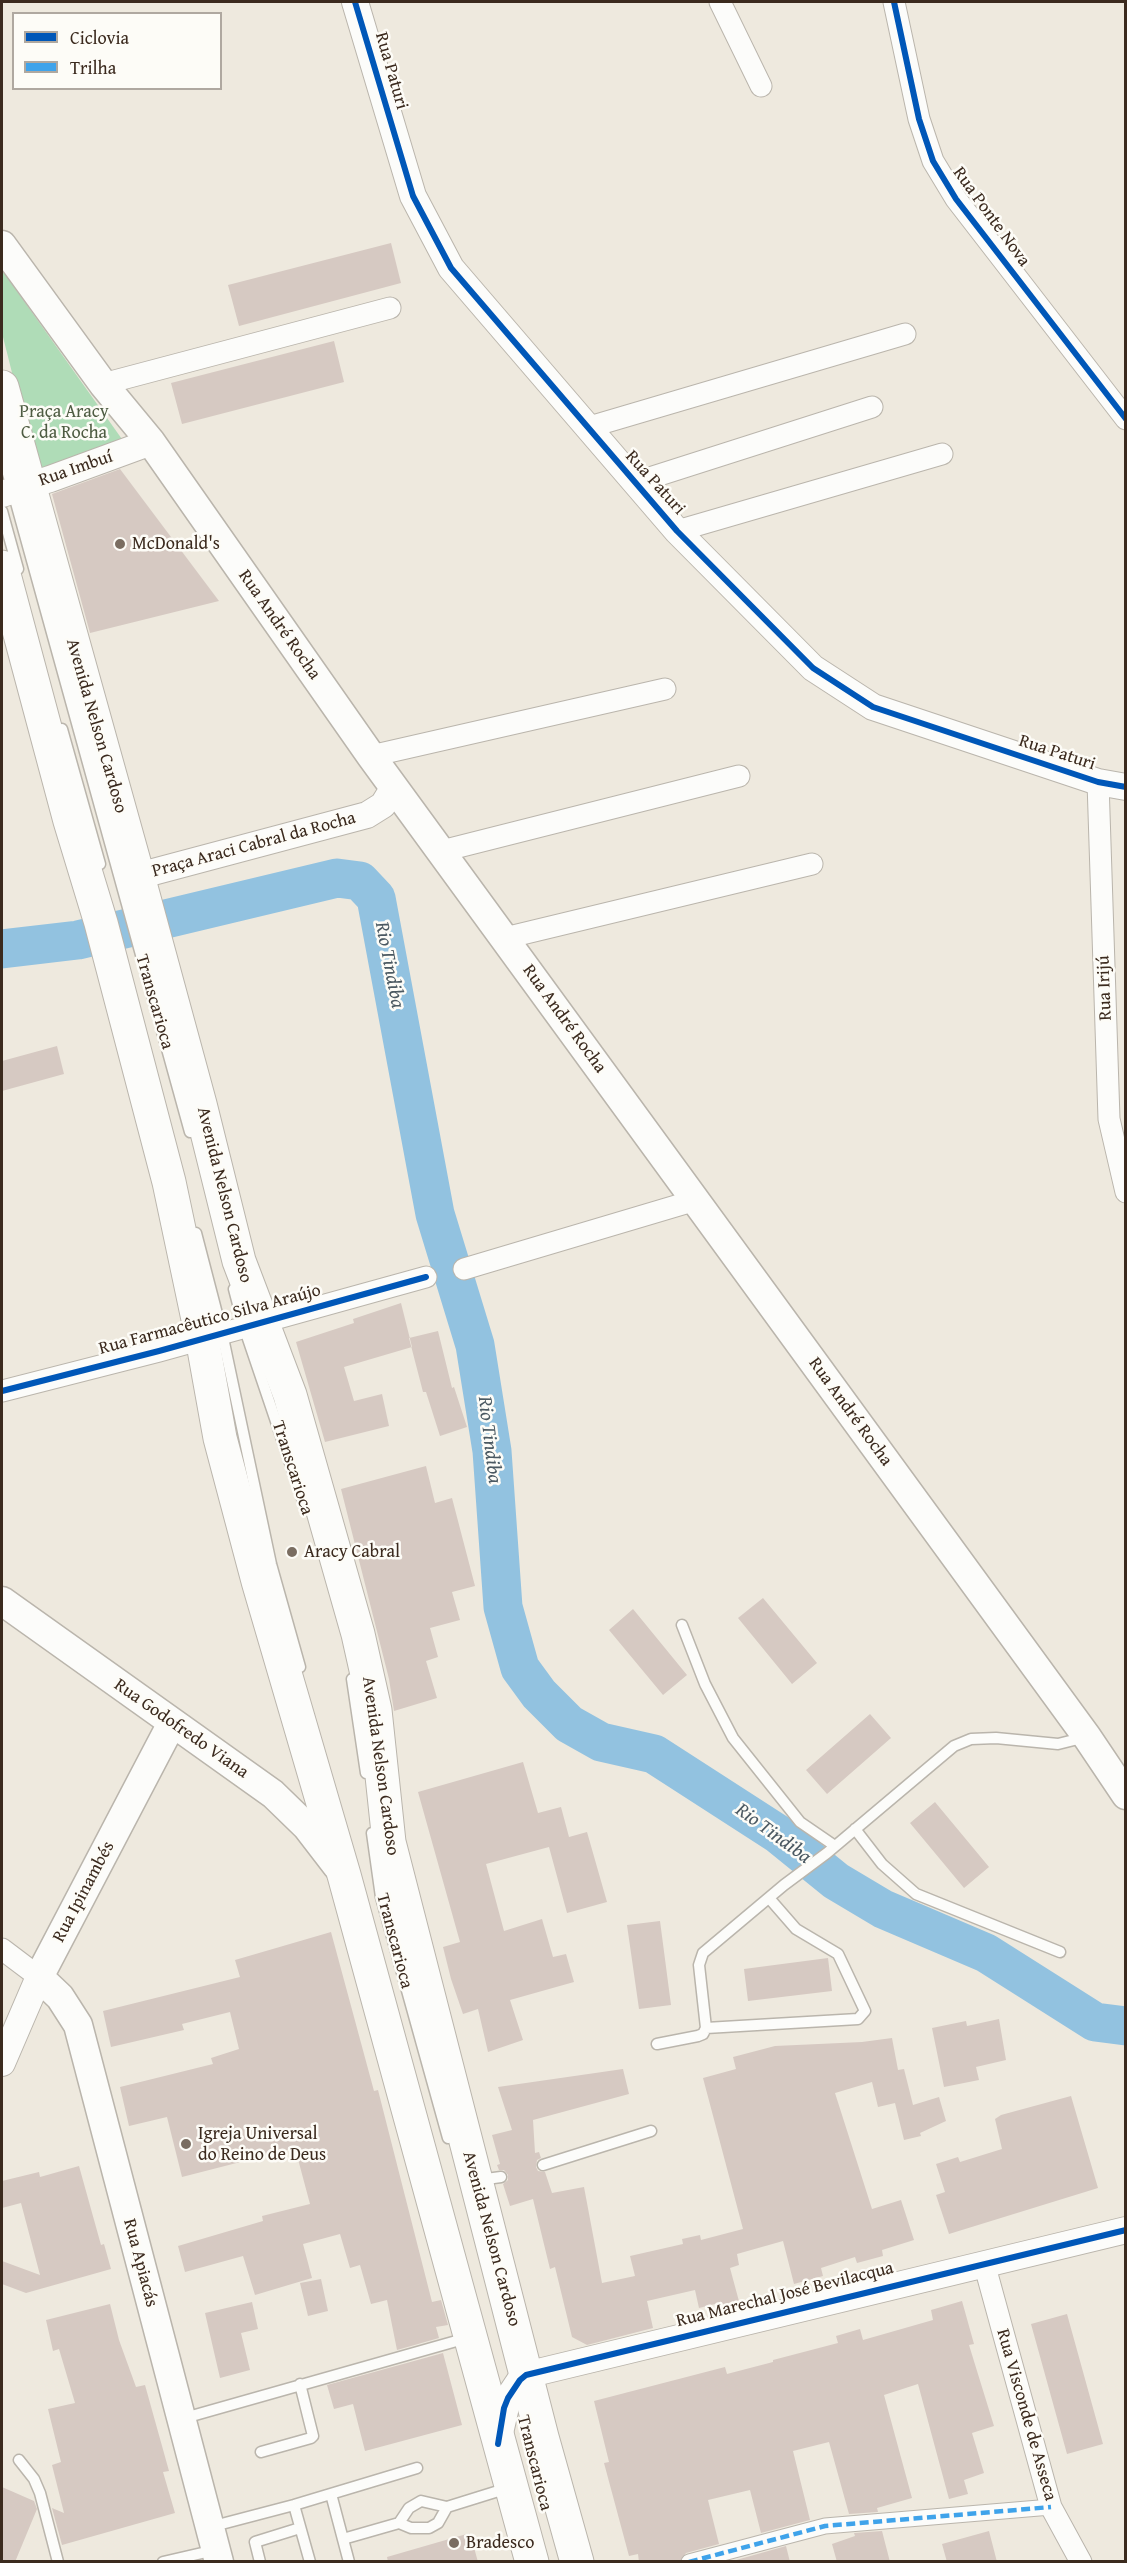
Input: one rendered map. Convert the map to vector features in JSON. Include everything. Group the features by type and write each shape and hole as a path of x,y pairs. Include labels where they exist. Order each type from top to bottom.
{"main road":[{"name":"Rua André Rocha","path":"2,245 103,384 151,442 371,756 442,850 1087,1737 1125,1795"},
{"name":"Avenida Nelson Cardoso","path":"2,387 11,495 138,876 129,928 169,1182 212,1336 220,1438 258,1581 344,1875 470,2337 506,2442 511,2488 532,2562"},
{"name":"Avenida Nelson Cardoso","path":"11,573 70,821 129,928 200,1104 252,1324 297,1417 358,1634 375,1710 388,1842 488,2179 512,2389 576,2562"},
{"name":"Rua Godofredo Viana","path":"2,1601 286,1805 323,1845 344,1875"},
{"name":"Rua Ipinambés","path":"39,1977 172,1723"},
{"name":"Rua Apiacás","path":"39,1977 60,1997 78,2025 215,2546"}],"street":[{"name":"Rua Paturi","path":"355,2 413,196 451,268 586,428 677,531 813,668 873,707 1098,782 1125,787"},
{"path":"720,2 761,86"},
{"name":"Rua Ponte Nova","path":"894,2 919,118 933,161 956,199 1125,419"},
{"path":"103,384 390,308"},
{"path":"586,428 905,334"},
{"path":"634,483 872,407"},
{"name":"Rua Imbuí","path":"11,495 151,442"},
{"path":"677,531 942,454"},
{"path":"371,756 665,689"},
{"path":"442,850 739,776"},
{"name":"Rua Irijú","path":"1098,782 1109,1119 1125,1192"},
{"name":"Praça Araci Cabral da Rocha","path":"138,876 367,815 383,805 394,787"},
{"path":"505,938 812,864"},
{"path":"464,1269 696,1200"},
{"name":"Rua Farmacêutico Silva Araújo","path":"2,1391 426,1277"},
{"path":"2,1949 39,1977"},
{"name":"Rua Ipinambés","path":"2,2063 39,1977"},
{"name":"Rua Marechal José Bevilacqua","path":"512,2389 984,2263 1125,2230"},
{"name":"Rua Visconde de Asseca","path":"984,2263 1051,2507 1081,2562"},
{"path":"506,2442 512,2389"},
{"path":"689,2562 825,2526 1051,2507"}],"lane":[{"name":"Transcarioca","path":"2,452 11,495 129,928 193,1140"},
{"name":"Transcarioca","path":"11,495 11,573"},
{"path":"59,716 103,876"},
{"name":"Transcarioca","path":"192,1217 212,1336 303,1678"},
{"name":"Transcarioca","path":"229,1273 252,1324 310,1523"},
{"path":"682,1625 705,1684 733,1738 800,1822 831,1850"},
{"path":"350,1669 367,1784"},
{"path":"657,2044 703,2034 706,2028 700,1958 703,1953 784,1885 831,1850 954,1746 971,1738 1058,1744 1087,1737"},
{"name":"Transcarioca","path":"371,1824 381,1897 451,2146"},
{"path":"855,1829 882,1864 916,1894 1060,1952"},
{"path":"706,2028 858,2019 865,2011 838,1954 796,1929 769,1898"},
{"path":"543,2165 651,2131"},
{"path":"181,2419 470,2337"},
{"path":"261,2452 313,2436 300,2384"},
{"path":"19,2460 34,2479 40,2493 58,2562"},
{"path":"163,2562 215,2546 294,2505 417,2468"},
{"path":"399,2523 409,2508 420,2501 447,2507 511,2488"},
{"path":"331,2494 349,2562"},
{"path":"294,2505 310,2562"},
{"path":"343,2538 399,2523 411,2528 429,2528 438,2523 447,2507"},
{"path":"260,2562 255,2542 300,2528"}],"green space":[{"name":"Praça Aracy C. da Rocha","path":"2,270 124,442 37,472 2,333"}],"building":[{"path":"391,243 401,283 239,326 228,285"},
{"path":"334,341 344,382 182,424 171,383"},
{"name":"McDonald's","path":"120,469 219,601 90,633 52,494"},
{"path":"57,1046 64,1074 2,1091 2,1061"},
{"path":"401,1303 412,1347 344,1367 354,1401 382,1394 389,1426 325,1442 296,1342 354,1323 353,1319"},
{"path":"438,1331 452,1388 454,1387 467,1427 440,1436 426,1392 423,1392 409,1338"},
{"path":"426,1466 435,1503 452,1498 475,1586 452,1592 460,1620 430,1628 438,1657 426,1661 437,1698 394,1711 389,1679 341,1489"},
{"path":"763,1598 817,1663 792,1684 738,1618"},
{"path":"633,1609 687,1675 663,1695 609,1630"},
{"path":"870,1714 891,1738 827,1794 806,1770"},
{"path":"523,1762 538,1813 561,1807 569,1837 587,1832 607,1902 567,1913 549,1847 486,1864 504,1931 542,1919 553,1957 566,1954 574,1982 510,2000 523,2040 488,2052 478,2009 463,2014 451,1979 443,1947 460,1942 418,1792"},
{"path":"935,1802 989,1867 964,1888 910,1823"},
{"path":"660,1921 671,2005 639,2009 627,1925"},
{"path":"331,1932 374,2091 378,2090 432,2302 441,2300 448,2325 436,2327 439,2338 397,2350 387,2300 371,2304 360,2265 350,2268 340,2234 303,2244 312,2278 255,2295 243,2256 185,2272 178,2246 263,2221 262,2216 310,2204 295,2148 182,2177 167,2117 129,2126 120,2087 213,2064 211,2058 239,2049 230,2012 182,2024 184,2030 111,2047 103,2011 240,1977 235,1960"},
{"path":"828,1958 832,1991 748,2001 744,1969"},
{"path":"999,2019 1006,2060 976,2067 979,2080 944,2087 932,2028 966,2021 967,2026"},
{"path":"892,2038 898,2070 904,2069 913,2105 939,2097 946,2121 920,2133 921,2136 904,2140 895,2103 878,2107 872,2082 835,2093 872,2209 901,2200 914,2240 882,2250 883,2256 857,2263 855,2257 821,2268 823,2276 794,2284 783,2241 737,2254 739,2265 730,2268 740,2305 721,2310 719,2303 699,2308 695,2290 647,2301 653,2328 587,2345 572,2337 555,2267 550,2269 533,2199 510,2206 503,2184 508,2180 508,2175 504,2170 499,2170 497,2165 500,2164 492,2135 512,2130 498,2087 623,2069 629,2094 533,2120 535,2153 539,2152 541,2158 537,2160 536,2167 538,2171 545,2172 552,2193 584,2187 602,2283 635,2276 630,2256 683,2244 682,2239 700,2235 701,2240 743,2229 703,2078 736,2069 733,2057 775,2046 862,2042"},
{"path":"1071,2096 1098,2188 949,2234 936,2195 945,2192 936,2164 958,2157 960,2162 1002,2149 995,2119 1001,2115"},
{"path":"79,2166 101,2245 104,2244 111,2269 26,2293 2,2284 2,2261 40,2275 21,2203 2,2208 2,2181 39,2172 40,2177"},
{"path":"321,2279 328,2311 308,2316 300,2283"},
{"path":"962,2301 974,2344 969,2345 994,2426 972,2433 984,2473 964,2480 968,2494 949,2499 918,2384 884,2395 912,2498 877,2508 878,2512 849,2514 829,2442 793,2451 810,2520 761,2533 750,2490 708,2500 719,2544 686,2553 680,2562 639,2562 638,2554 629,2556 604,2463 609,2462 594,2401 725,2367 727,2374 773,2362 773,2360 838,2343 836,2336 860,2329 863,2340 933,2320 931,2310"},
{"path":"252,2302 258,2329 241,2333 250,2370 220,2378 205,2313"},
{"path":"110,2304 119,2340 136,2387 145,2385 169,2471 163,2472 175,2513 62,2545 52,2508 64,2513 52,2465 61,2462 48,2409 75,2403 59,2349 53,2351 46,2320"},
{"path":"1067,2314 1103,2444 1067,2454 1031,2324"},
{"path":"443,2353 462,2425 365,2451 353,2404 334,2409 327,2385"},
{"path":"2,2487 34,2501 37,2509 15,2562 2,2562"},
{"path":"882,2531 890,2562 837,2562 832,2544 855,2536 854,2533"},
{"path":"989,2531 997,2562 947,2562 942,2544"},
{"name":"Bradesco","path":"470,2533 478,2562 388,2562 387,2557"},
{"path":"786,2546 790,2562 729,2562"}],"waterway":[{"name":"Rio Tindiba","path":"2,949 78,940 337,878 360,881 376,898 435,1214 475,1345 492,1451 503,1607 520,1668 539,1694 569,1724 601,1742 654,1754 778,1834 836,1881 883,1909 986,1953 1095,2022 1126,2026"}],"marked path":[{"path":"689,2562 825,2526 1051,2507"}],"cycle path":[{"path":"355,2 413,196 451,268 677,531 813,668 873,707 1098,782 1126,787"},
{"path":"894,2 919,119 933,161 956,199 1126,419"},
{"path":"2,1391 159,1351 426,1277"},
{"path":"498,2444 508,2398 526,2375 1126,2230"}],"place":[{"name":"McDonald's","path":"120,544"},
{"name":"Aracy Cabral","path":"292,1552"},
{"name":"Igreja Universal do Reino de Deus","path":"186,2144"},
{"name":"Bradesco","path":"454,2543"}]}
